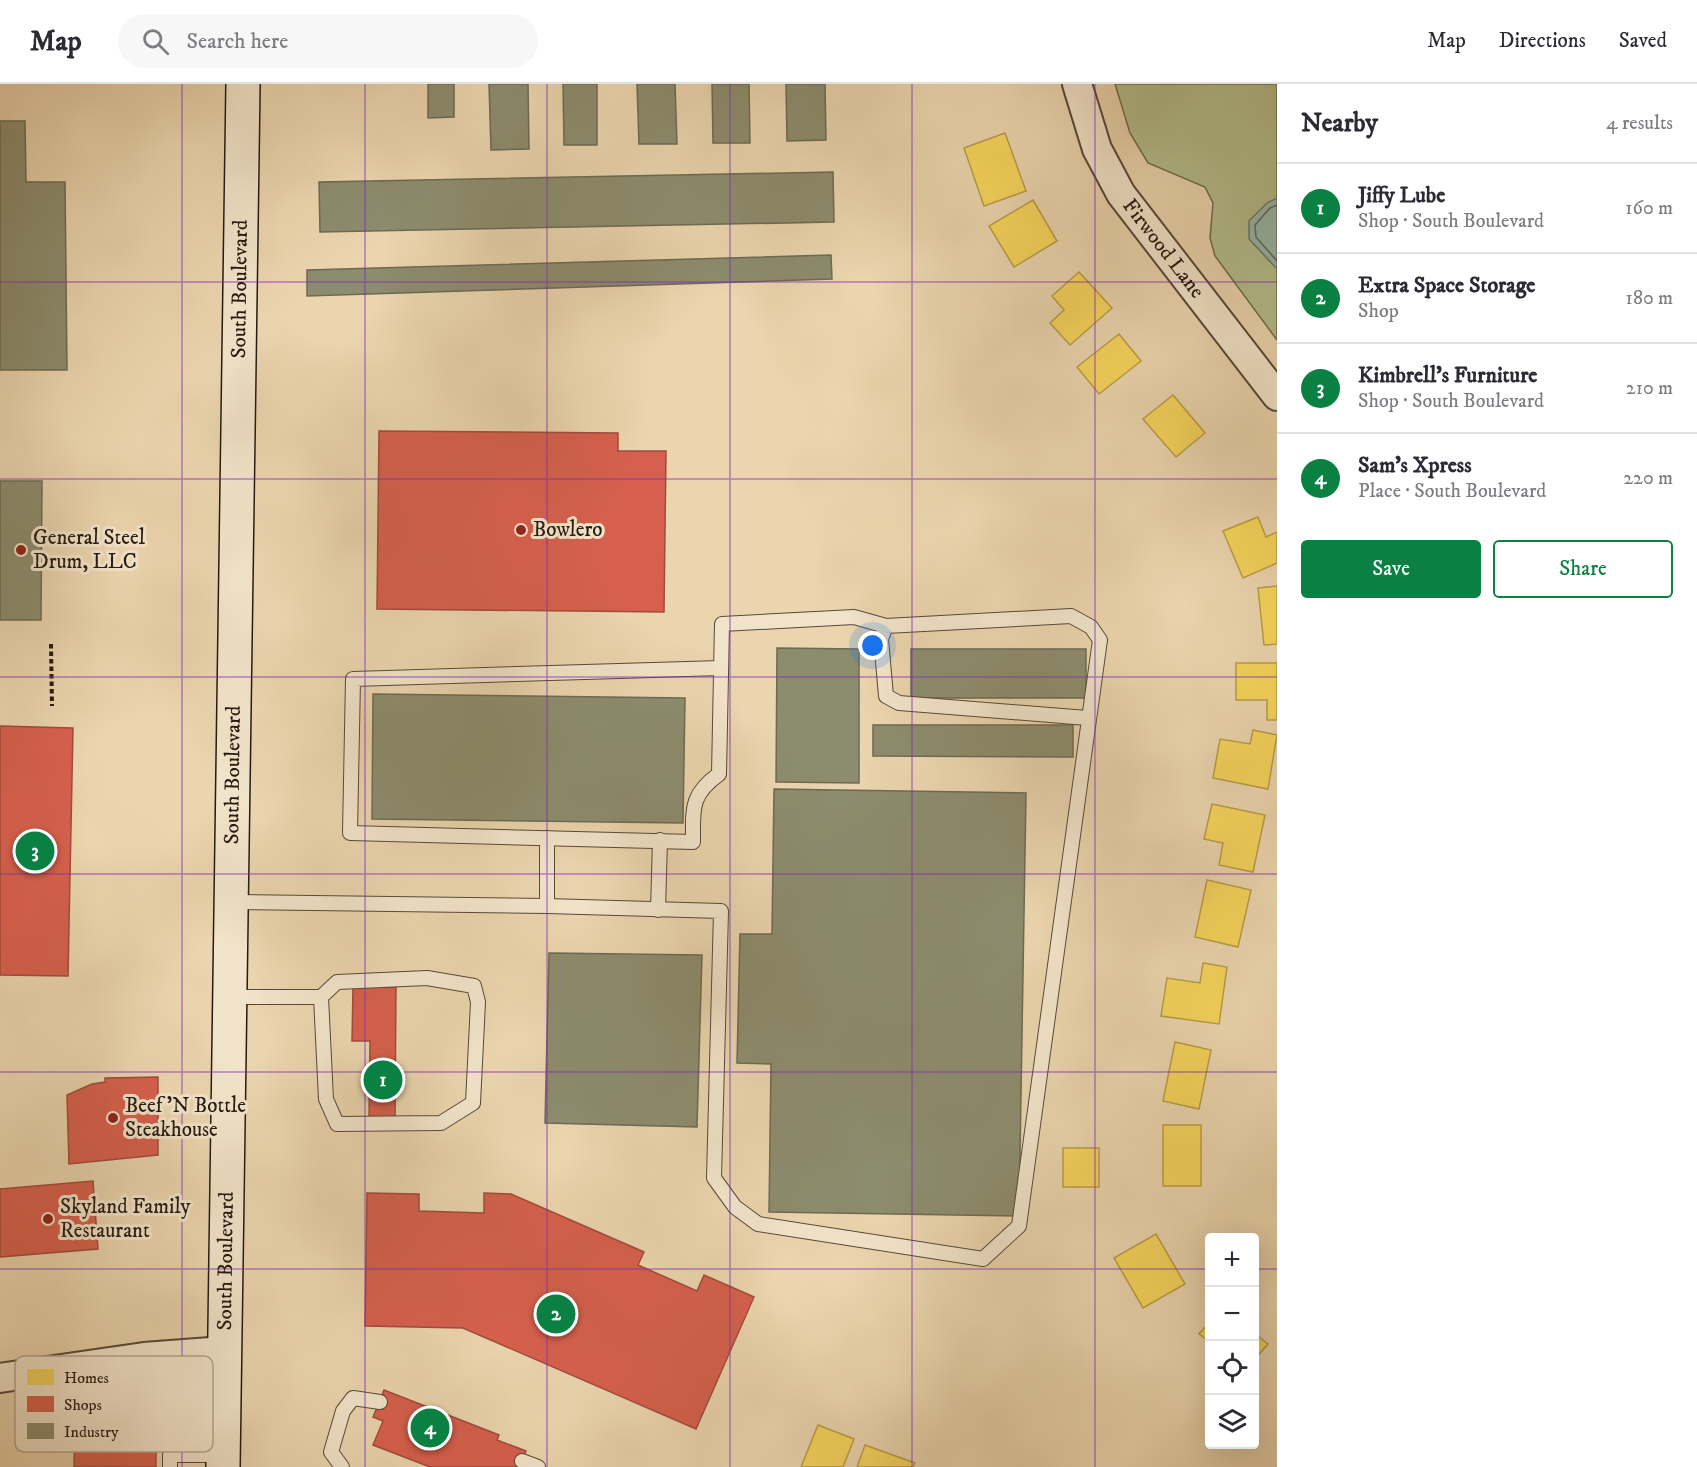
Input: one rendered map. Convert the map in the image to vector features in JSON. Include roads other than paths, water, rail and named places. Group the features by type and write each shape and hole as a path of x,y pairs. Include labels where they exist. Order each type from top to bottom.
{"main road":[{"name":"South Boulevard","path":"223,1461 243,84"}],"street":[{"name":"Firwood Lane","path":"1077,84 1097,149 1121,194 1277,396"},
{"path":"157,1356 224,1351"},
{"path":"0,1378 15,1376"}],"lane":[{"path":"231,902 722,911 714,1178 735,1207 758,1224 983,1259 1019,1227 1087,718 1100,640 1091,627 1071,616 886,626 854,617 722,624 721,668 718,774 704,784 693,802 693,842 350,833 353,679 721,668"},
{"path":"886,626 881,639 886,696 899,703 1087,718"},
{"path":"547,906 548,838"},
{"path":"658,910 660,840"},
{"path":"230,997 321,997 337,982 427,978 474,986 478,1002 473,1103 441,1124 337,1124 326,1099 321,997"},
{"path":"342,1467 331,1452 343,1411 353,1398 380,1402"},
{"path":"170,1467 170,1455 223,1461"},
{"path":"522,1461 538,1467"}],"water":[{"path":"1277,198 1277,269 1249,239 1249,221 1267,203"}],"place":[{"name":"Bowlero","path":"521,530"},
{"name":"General Steel Drum, LLC","path":"21,550"},
{"name":"Kimbrell's Furniture","path":"35,851"},
{"name":"Jiffy Lube","path":"383,1080"},
{"name":"Beef 'N Bottle Steakhouse","path":"113,1118"},
{"name":"Skyland Family Restaurant","path":"48,1219"},
{"name":"Extra Space Storage","path":"556,1314"},
{"name":"Sam's Xpress","path":"430,1428"}]}
